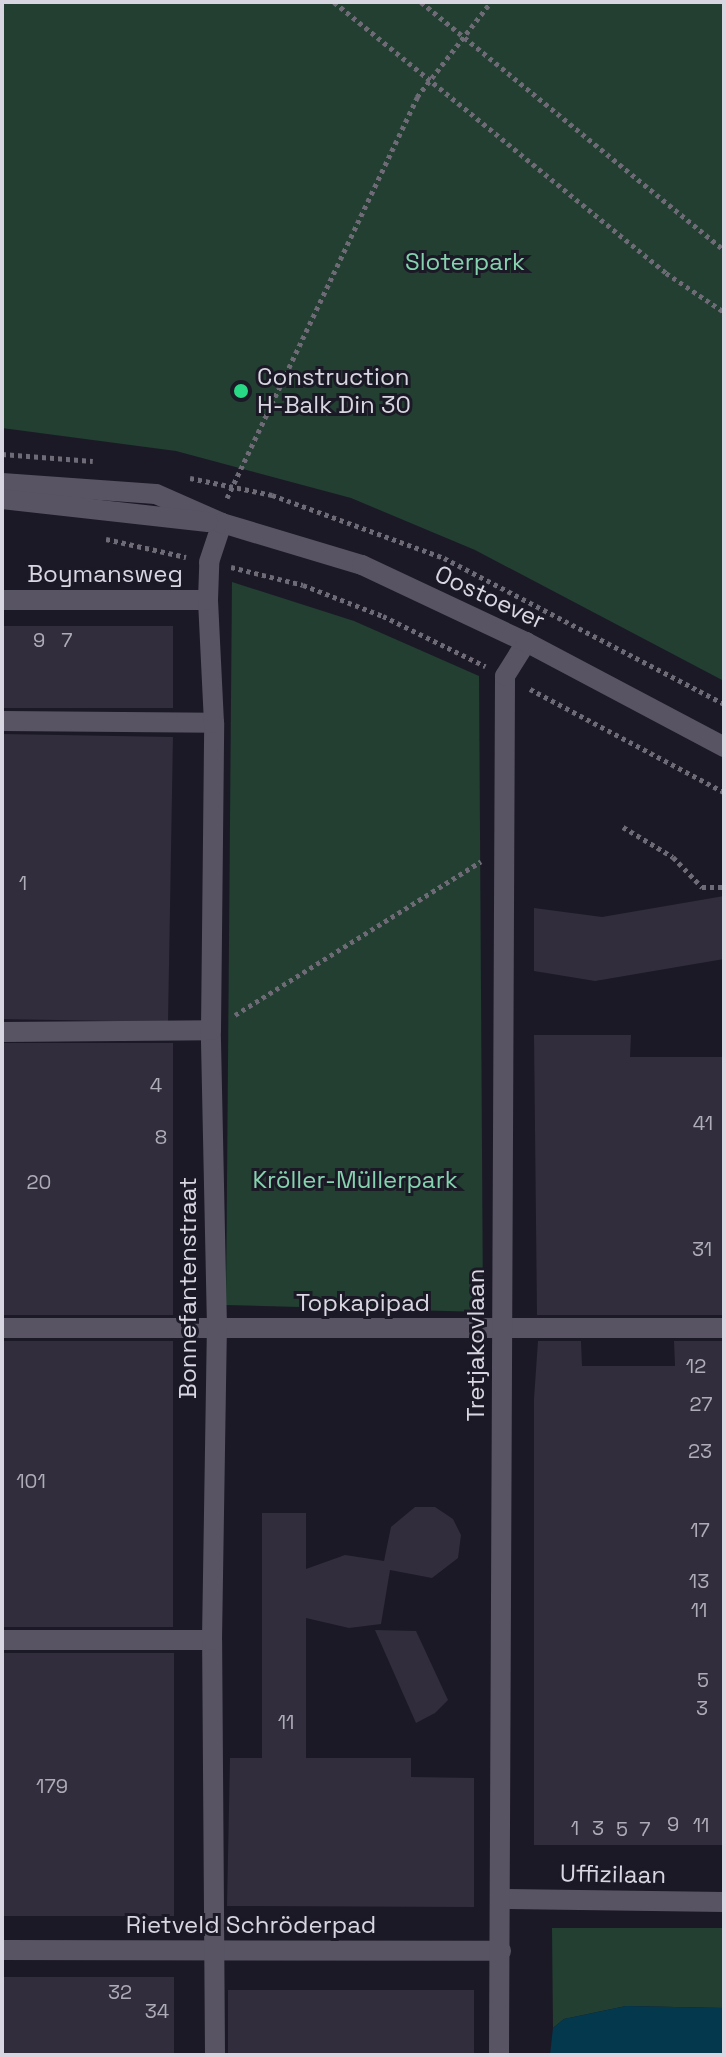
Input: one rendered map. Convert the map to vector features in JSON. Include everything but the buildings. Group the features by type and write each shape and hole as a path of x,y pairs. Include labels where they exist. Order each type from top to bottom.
{"street":[{"name":"Oostoever","path":"2,483 156,494 222,523 362,565 526,642 724,747"},
{"name":"Oostoever","path":"2,499 222,523"},
{"name":"Bonnefantenstraat","path":"215,2055 212,1640 217,1328 211,1030 214,723 208,600 209,562 222,523"},
{"name":"Boymansweg","path":"2,600 208,600"},
{"path":"505,676 526,642"},
{"name":"Tretjakovlaan","path":"499,2055 505,676"},
{"path":"2,721 214,723"},
{"path":"2,1032 211,1030"},
{"name":"Topkapipad","path":"2,1328 724,1328"},
{"path":"2,1640 212,1640"},
{"name":"Uffizilaan","path":"502,1899 724,1902"},
{"name":"Rietveld Schröderpad","path":"2,1950 501,1951"}],"path":[{"path":"334,2 666,273 724,312"},
{"path":"421,2 724,250"},
{"path":"230,485 428,79 491,2"},
{"path":"97,537 209,562 330,595 505,676 724,792"},
{"path":"623,827 673,857 702,887 724,887"},
{"path":"211,1030 502,847"}],"green space":[{"name":"Sloterpark","path":"2,2 724,2 724,681 475,550 351,498 176,451 2,428"},
{"name":"Kröller-Müllerpark","path":"232,582 354,621 479,676 483,1312 226,1305"},
{"path":"552,1928 724,1928 724,2008 626,2006 564,2019 553,2028"}],"water":[{"path":"626,2006 724,2008 724,2055 550,2055 553,2028 564,2019"}],"place":[{"name":"Construction H-Balk Din 30","path":"241,391"}]}
